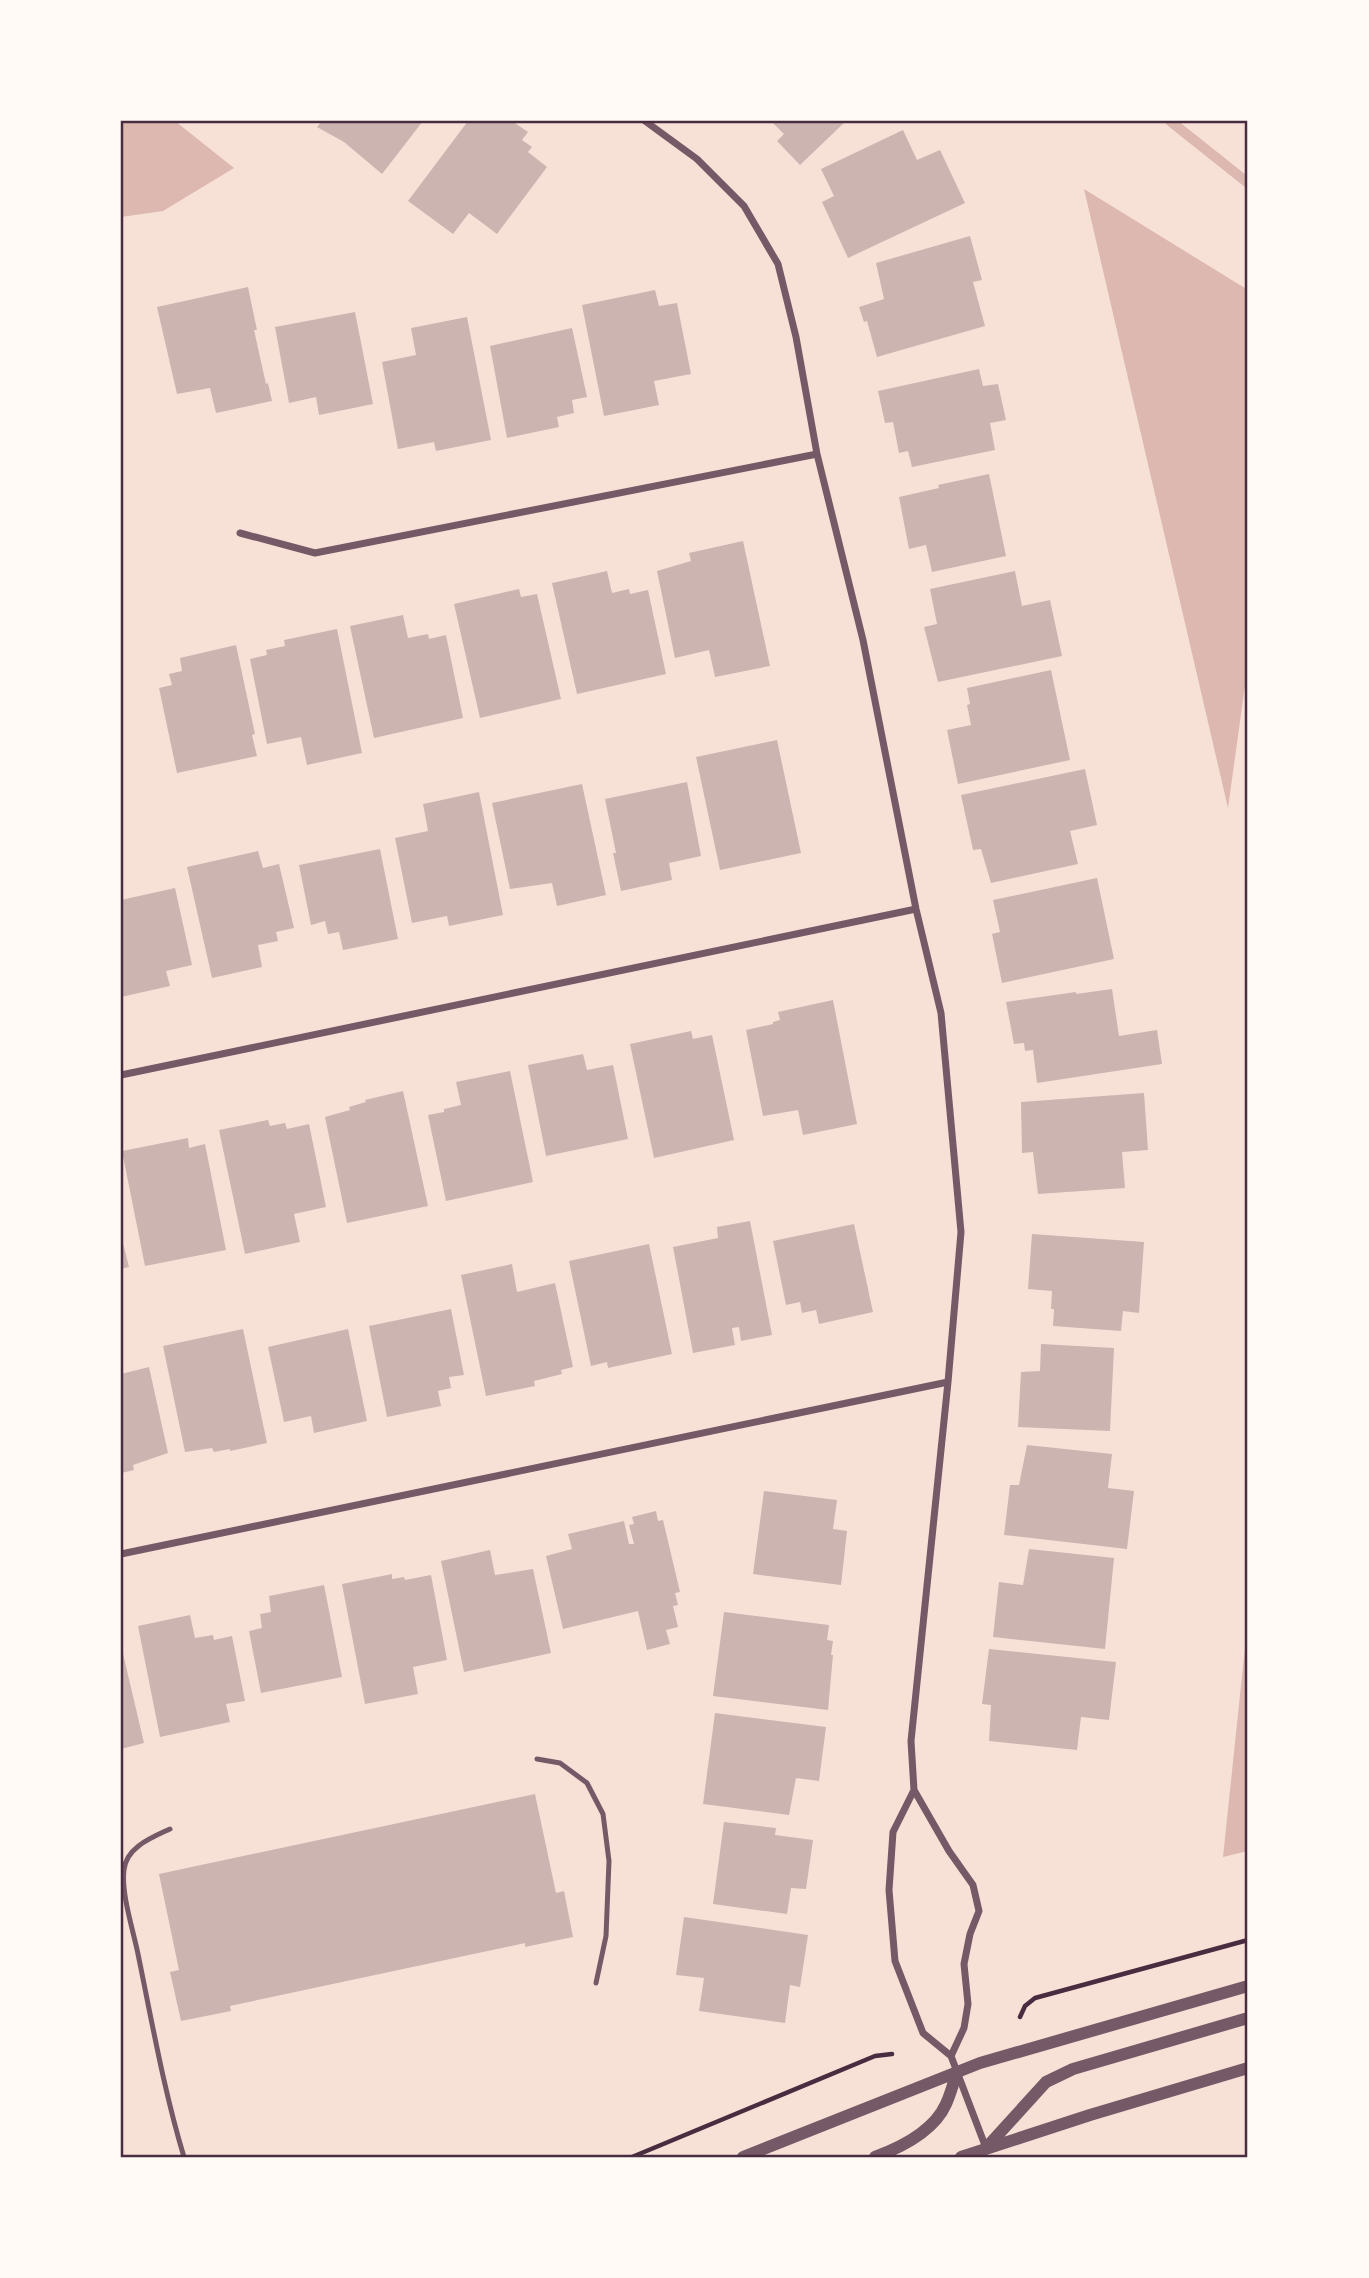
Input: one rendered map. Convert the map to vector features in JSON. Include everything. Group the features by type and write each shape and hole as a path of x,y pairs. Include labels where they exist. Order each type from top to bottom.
{"street":[{"path":"645,121 696,159 744,206 778,264 796,337 817,454 863,640 915,909 941,1013 961,1232 911,1741 914,1790 948,1851 973,1885 979,1910 970,1934 964,1965 968,2004 964,2028 951,2056"},
{"path":"240,533 315,553 817,454"},
{"path":"121,1075 915,909"},
{"path":"121,1554 948,1382"},
{"path":"914,1790 893,1832 889,1890 895,1961 923,2033 951,2056 987,2153"},
{"path":"743,2157 957,2071 1248,1986"},
{"path":"987,2153 1028,2100 1055,2077 1121,2054 1248,2018"},
{"path":"961,2157 987,2153 1248,2068"},
{"path":"875,2157 917,2136 935,2121 946,2105 957,2071"}],"lane":[{"path":"537,1759 561,1763 587,1783 603,1814 608,1874 606,1937 596,1983"},
{"path":"170,1829 138,1845 124,1867 125,1890 175,2128 184,2157"}],"path":[{"path":"1020,2017 1024,2006 1035,1998 1248,1940"},
{"path":"632,2157 875,2056 892,2054"}],"shaded area":[{"path":"121,121 175,121 234,168 163,211 121,217"},
{"path":"1084,189 1248,290 1248,664 1228,808"},
{"path":"1248,1619 1248,1851 1223,1857"}],"building":[{"path":"322,121 423,121 382,174 344,142 317,127"},
{"path":"468,121 512,121 528,132 522,140 532,147 528,152 547,167 497,234 469,213 453,234 408,201"},
{"path":"771,121 846,121 800,165 777,141 784,134"},
{"path":"903,130 917,160 940,150 965,203 848,258 822,202 834,196 821,169"},
{"path":"970,236 982,280 973,282 985,326 877,357 867,321 864,322 859,307 884,299 876,263"},
{"path":"248,287 257,330 254,330 272,401 216,413 210,388 177,394 157,307"},
{"path":"655,290 659,306 677,303 691,374 654,381 659,405 604,416 582,305"},
{"path":"355,312 373,404 319,415 316,397 289,403 275,327"},
{"path":"467,317 491,440 436,451 434,442 398,449 382,362 416,355 411,328"},
{"path":"572,328 587,397 572,400 574,413 557,417 559,427 507,438 490,346"},
{"path":"979,369 983,386 998,384 1006,420 990,423 995,450 912,467 908,451 899,453 893,422 885,423 878,391"},
{"path":"989,474 1006,556 932,572 926,545 909,549 899,497"},
{"path":"743,541 770,666 715,677 709,650 675,658 657,571 691,561 689,553"},
{"path":"607,571 612,593 629,589 630,594 648,590 666,674 577,694 552,583"},
{"path":"1015,571 1022,606 1050,600 1062,656 938,682 924,627 937,624 930,589"},
{"path":"519,589 521,597 537,594 561,699 480,718 454,604"},
{"path":"403,615 408,638 428,634 429,639 446,635 463,718 374,738 350,626"},
{"path":"337,629 362,753 307,765 301,737 267,744 250,659 267,655 266,650 285,646 284,640"},
{"path":"236,645 255,734 252,735 257,756 177,773 159,688 172,685 169,674 182,671 180,658"},
{"path":"1051,670 1070,760 958,784 947,730 971,725 967,688"},
{"path":"777,740 801,853 720,870 696,757"},
{"path":"1085,769 1097,825 1070,831 1078,864 991,883 981,849 973,850 961,795"},
{"path":"687,782 701,856 669,863 672,880 621,891 605,799"},
{"path":"582,784 606,895 557,906 552,883 510,889 492,803"},
{"path":"479,792 503,915 449,926 447,916 412,923 395,838 428,831 423,804"},
{"path":"380,849 398,939 343,950 339,932 328,934 325,921 311,925 299,865"},
{"path":"258,851 263,868 279,864 294,928 276,932 278,941 258,945 262,967 212,978 187,867"},
{"path":"1097,878 1114,959 1002,983 992,934 1000,932 993,900"},
{"path":"175,888 192,965 166,971 170,986 121,997 121,900"},
{"path":"1112,989 1119,1036 1157,1030 1162,1064 1037,1083 1033,1050 1025,1051 1024,1043 1014,1044 1006,1002"},
{"path":"833,1000 857,1124 803,1135 798,1110 763,1116 746,1030 773,1024 780,1020 778,1012"},
{"path":"691,1031 693,1039 712,1035 734,1140 654,1158 630,1044"},
{"path":"583,1054 587,1070 613,1065 628,1139 546,1156 528,1065"},
{"path":"510,1071 533,1182 446,1201 428,1115 461,1105 456,1082"},
{"path":"403,1091 428,1206 347,1223 325,1117 350,1110 349,1107 366,1102 365,1100"},
{"path":"1144,1093 1148,1150 1122,1152 1125,1188 1038,1194 1033,1152 1022,1153 1021,1102"},
{"path":"268,1120 270,1126 285,1123 287,1129 309,1124 326,1207 294,1214 300,1242 245,1254 219,1130"},
{"path":"188,1138 189,1148 205,1144 226,1250 145,1266 122,1151"},
{"path":"750,1221 772,1335 741,1341 739,1327 732,1328 735,1345 693,1353 673,1247 718,1238 717,1227"},
{"path":"854,1224 873,1312 819,1324 816,1310 802,1313 800,1302 786,1305 773,1241"},
{"path":"1032,1234 1144,1242 1139,1313 1123,1311 1121,1331 1053,1326 1052,1291 1028,1289"},
{"path":"121,1235 129,1267 121,1269"},
{"path":"649,1244 672,1354 608,1368 607,1362 591,1366 569,1261"},
{"path":"512,1264 517,1292 555,1283 573,1367 561,1370 562,1374 534,1381 535,1386 486,1396 461,1275"},
{"path":"451,1309 464,1375 449,1377 451,1388 438,1391 441,1406 387,1417 369,1326"},
{"path":"243,1329 267,1443 230,1451 214,1452 212,1448 185,1452 163,1346"},
{"path":"348,1329 367,1421 314,1433 311,1416 284,1422 268,1347"},
{"path":"1041,1344 1114,1348 1110,1431 1018,1427 1021,1372 1040,1371"},
{"path":"149,1367 168,1453 133,1465 134,1470 121,1473 121,1374"},
{"path":"1027,1445 1112,1454 1108,1488 1134,1491 1127,1549 1004,1535 1010,1485 1019,1485"},
{"path":"764,1491 837,1500 833,1529 847,1531 841,1585 753,1574"},
{"path":"656,1511 658,1521 663,1520 680,1592 675,1593 678,1605 673,1606 678,1627 666,1630 670,1644 647,1650 638,1611 563,1629 546,1556 572,1549 568,1534 624,1521 629,1544 634,1544 629,1525 634,1524 632,1517"},
{"path":"1029,1549 1114,1558 1105,1649 993,1637 999,1582 1023,1585"},
{"path":"490,1550 495,1575 533,1569 551,1653 464,1672 441,1561"},
{"path":"392,1574 392,1579 404,1577 405,1580 431,1575 447,1660 413,1667 418,1694 365,1704 342,1584"},
{"path":"324,1585 342,1677 261,1693 249,1631 262,1628 260,1614 271,1612 269,1596"},
{"path":"724,1612 829,1625 827,1640 833,1641 833,1655 828,1710 713,1696"},
{"path":"190,1615 195,1638 213,1635 214,1640 232,1636 245,1701 226,1704 230,1722 160,1737 138,1626"},
{"path":"121,1645 144,1743 121,1749"},
{"path":"989,1649 1116,1662 1109,1720 1081,1717 1077,1750 989,1741 991,1705 982,1704"},
{"path":"715,1713 826,1727 819,1781 796,1778 789,1815 703,1804"},
{"path":"535,1794 556,1893 564,1891 573,1937 525,1947 525,1943 230,2006 231,2011 181,2021 170,1972 179,1970 159,1874"},
{"path":"724,1822 776,1828 775,1835 813,1840 806,1889 791,1888 787,1914 713,1904"},
{"path":"684,1917 808,1935 800,1987 790,1985 785,2023 699,2011 704,1978 676,1975"}],"waterway":[{"path":"1170,121 1248,183"}]}
